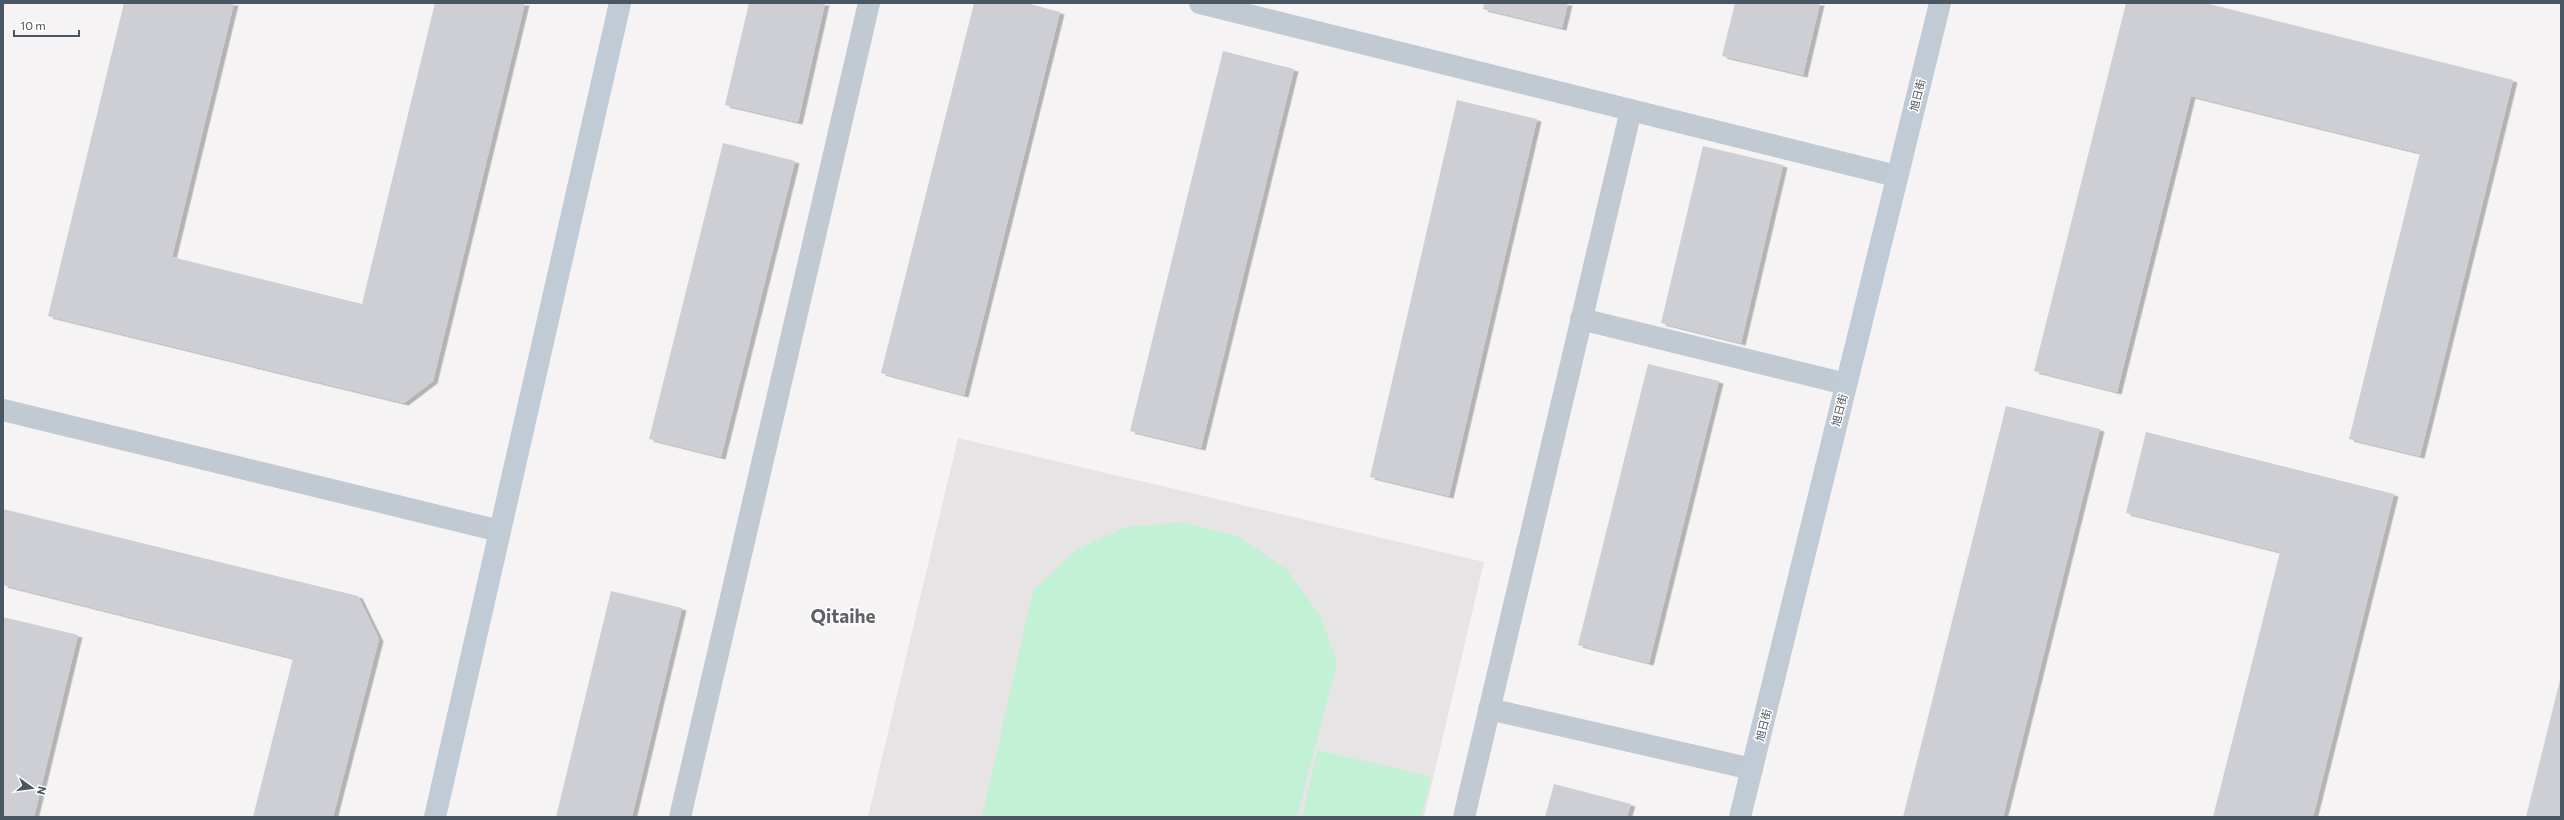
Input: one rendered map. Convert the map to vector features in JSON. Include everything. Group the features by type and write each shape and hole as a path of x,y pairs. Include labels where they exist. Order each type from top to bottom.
{"main road":[{"path":"435,817 620,3"},
{"name":"旭日街","path":"1740,817 1896,176 1940,3"}],"street":[{"path":"680,817 869,3"},
{"path":"1200,3 1896,176"},
{"path":"1464,817 1630,110"},
{"path":"1581,320 1846,384"},
{"path":"3,410 500,531"},
{"path":"1489,709 1752,769"}],"shaded area":[{"path":"958,438 1484,562 1424,817 868,817"}],"green space":[{"path":"1184,522 1239,537 1286,569 1320,615 1337,662 1297,817 982,817 1033,591 1074,551 1126,527"},
{"path":"1318,750 1431,777 1421,817 1302,817"}],"building":[{"path":"124,3 234,3 172,257 362,304 435,3 525,3 433,381 404,403 48,316"},
{"path":"749,3 825,3 798,122 725,105"},
{"path":"974,3 1026,3 1060,12 964,395 881,373"},
{"path":"1484,3 1568,3 1562,28 1483,9"},
{"path":"1735,3 1820,3 1803,75 1722,56"},
{"path":"2126,3 2205,3 2513,80 2420,456 2349,439 2420,153 2191,96 2117,392 2034,371"},
{"path":"1223,51 1294,69 1201,448 1130,431"},
{"path":"1457,100 1537,119 1449,496 1370,477"},
{"path":"723,143 795,161 721,457 649,439"},
{"path":"1703,146 1783,165 1741,343 1661,323"},
{"path":"1648,364 1719,381 1649,663 1578,645"},
{"path":"2006,406 2100,429 2003,817 1903,817"},
{"path":"2146,432 2394,494 2313,817 2213,817 2280,552 2126,513"},
{"path":"3,509 358,596 379,639 333,817 253,817 293,658 3,585"},
{"path":"611,591 682,608 632,817 556,817"},
{"path":"3,617 78,635 34,817 3,817"},
{"path":"2560,680 2561,817 2526,817"},
{"path":"1554,784 1631,804 1627,817 1545,817"}],"district":[{"name":"Qitaihe","path":"843,615"}]}
